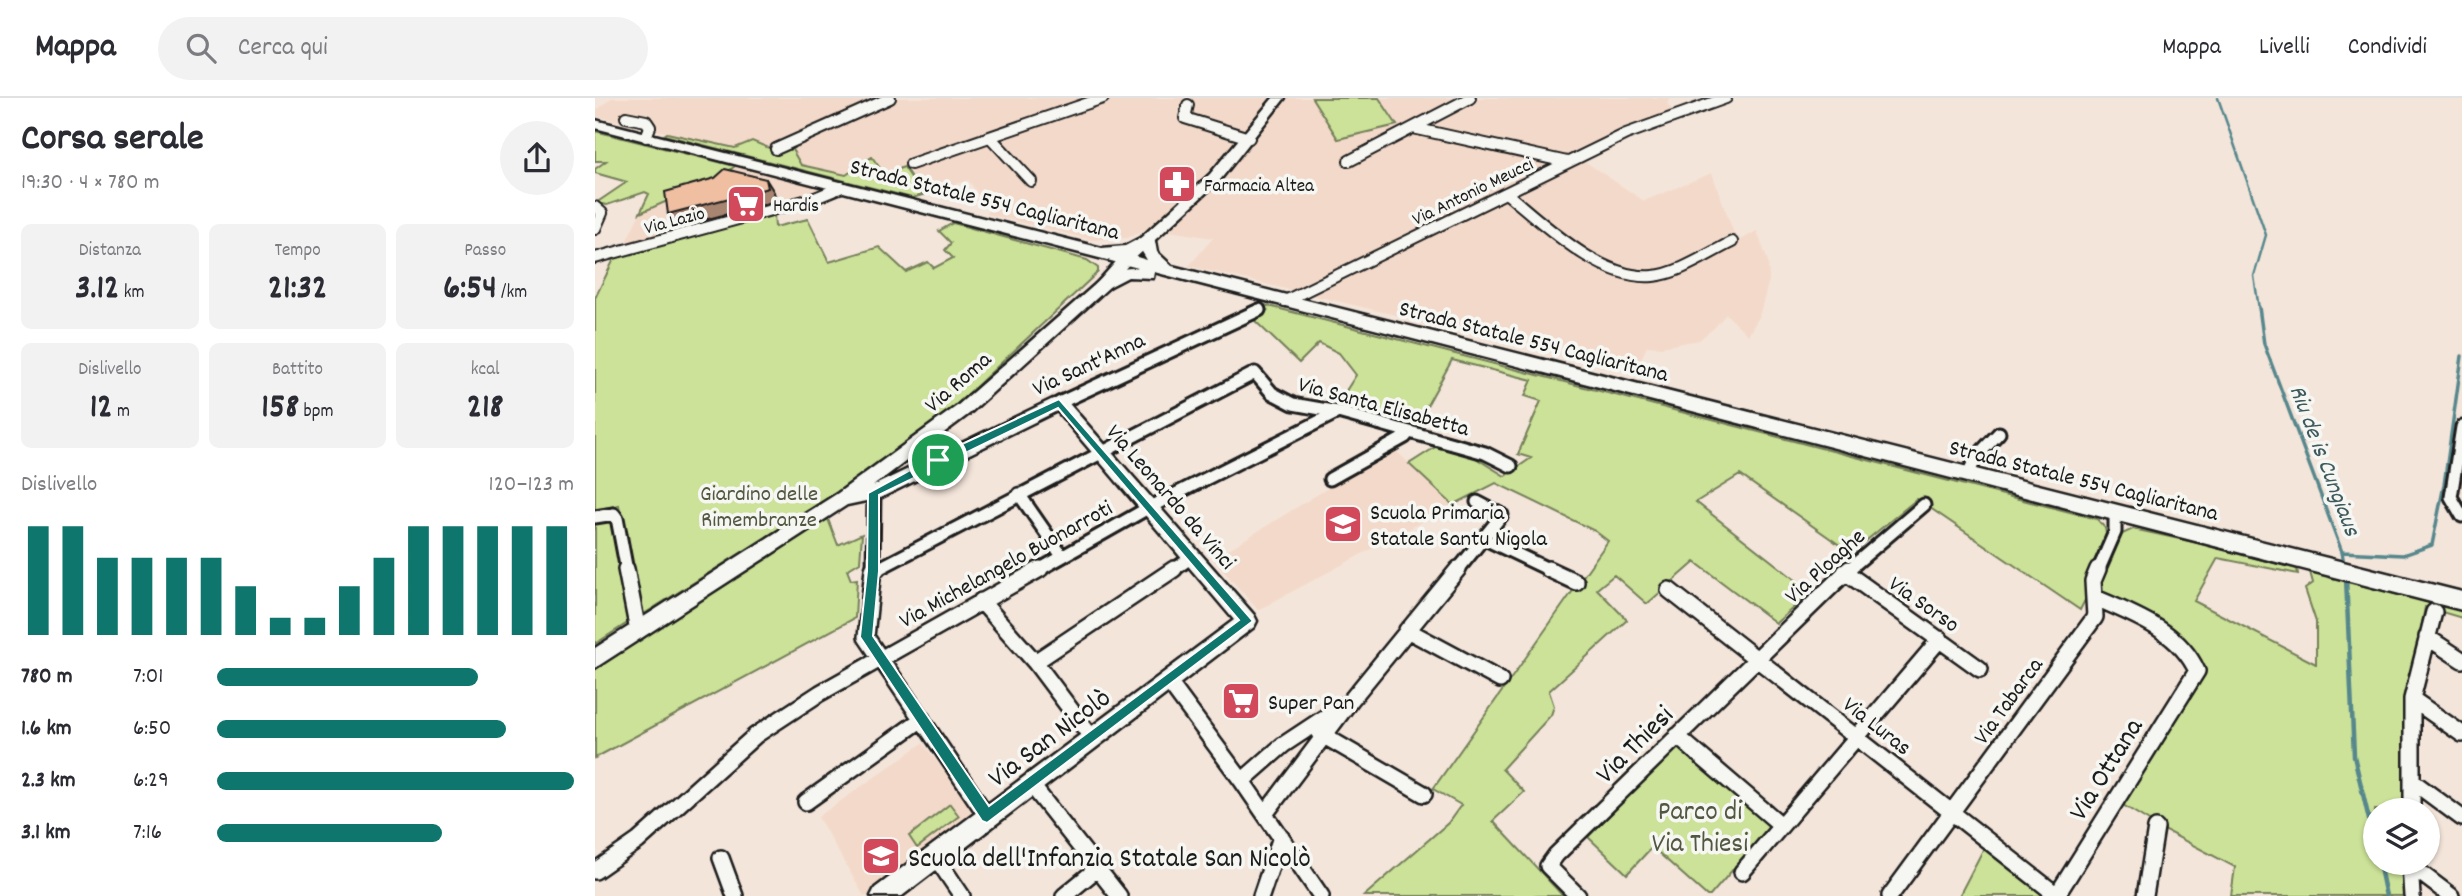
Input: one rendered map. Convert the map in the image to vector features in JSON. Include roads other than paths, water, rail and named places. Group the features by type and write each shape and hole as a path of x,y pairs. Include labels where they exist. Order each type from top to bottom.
{"main road":[{"name":"Via Roma","path":"595,659 849,498 963,410 1103,285 1126,259 1215,177 1279,98"},
{"name":"Strada Statale 554 Cagliaritana","path":"595,124 905,203 967,212 1079,247 1169,271 2462,601"},
{"path":"905,203 936,198"},
{"path":"1079,247 1110,252 1128,251 1149,239 1149,253 1169,271"},
{"path":"1079,247 1108,266 1110,273 1103,285"},
{"path":"1103,285 1125,272 1154,274 1169,271"},
{"name":"Via Leonardo da Vinci","path":"1059,403 1247,621"},
{"name":"Via Sant'Anna","path":"849,498 874,493 1059,403"},
{"path":"912,450 921,458 938,460"},
{"name":"Via San Nicolò","path":"883,896 1247,621"}],"street":[{"path":"776,149 890,98"},
{"path":"911,164 1103,98"},
{"path":"1349,161 1470,98"},
{"name":"Via Antonio Meucci","path":"1285,301 1626,134 1726,98"},
{"path":"1171,119 1184,115 1188,105"},
{"path":"1184,115 1193,122 1249,138"},
{"path":"626,117 646,121 650,127 646,138"},
{"path":"1417,126 1571,160"},
{"path":"991,138 1031,181"},
{"name":"Via Lazio","path":"595,258 815,198 842,187"},
{"path":"1506,193 1602,266 1623,274 1654,276 1732,242"},
{"path":"595,207 602,212 595,229"},
{"name":"Via Sant'Anna","path":"1059,403 1259,310"},
{"name":"Via Santa Elisabetta","path":"1101,451 1255,373 1280,398 1485,453 1511,466"},
{"name":"Via Michelangelo Buonarroti","path":"595,871 638,841 756,735 880,657 1148,508 1338,412"},
{"path":"2462,427 2451,497 2462,516"},
{"path":"1331,480 1405,437 1409,432"},
{"path":"1967,475 1978,455 1999,433"},
{"path":"873,571 1101,451"},
{"path":"874,493 873,571 866,637 987,816"},
{"path":"1019,494 1062,556"},
{"path":"1265,814 1351,700 1502,515 1477,502"},
{"name":"Via Ploaghe","path":"1755,659 1845,572 1924,505"},
{"name":"Via Tabarca","path":"1890,896 2095,617 2093,581 2115,532 2115,513"},
{"path":"595,517 614,514 617,518 638,631"},
{"path":"1483,538 1576,582"},
{"path":"1035,662 1192,557"},
{"name":"Via Sorso","path":"1845,572 1980,669"},
{"name":"Via Luras","path":"1669,590 2057,895"},
{"name":"Via Ottana","path":"2057,895 2197,671 2193,657 2181,642 2094,597"},
{"path":"981,601 1035,662 1092,738"},
{"path":"2411,798 2412,699 2434,612"},
{"path":"1408,630 1500,680"},
{"path":"2427,637 2462,660"},
{"path":"1742,872 1940,639"},
{"name":"Via Thiesi","path":"1578,896 1549,866 1556,855 1755,659"},
{"path":"1168,681 1242,781 1321,896"},
{"path":"2412,699 2462,734"},
{"path":"1242,781 1283,746 1351,700"},
{"path":"806,802 922,719"},
{"path":"1310,727 1424,794"},
{"path":"1677,736 1781,825"},
{"path":"2412,781 2462,818"},
{"path":"1030,783 1119,896"},
{"path":"2145,896 2156,828"},
{"path":"1261,896 1281,837"},
{"path":"935,856 962,896"},
{"path":"721,858 735,896"},
{"path":"1064,896 1098,868"},
{"path":"2411,875 2412,896"},
{"path":"2424,875 2451,896"}],"waterway":[{"name":"Riu de is Cungiaus","path":"2218,98 2266,235 2254,276 2259,309"},
{"name":"Riu de is Cungiaus","path":"2259,307 2264,344 2342,552"},
{"path":"2342,552 2403,555 2432,545 2444,485 2462,356"},
{"name":"Riu de is Cungiaus","path":"2342,552 2344,564"},
{"name":"Riu de is Cungiaus","path":"2346,578 2354,756 2364,798"},
{"name":"Riu de is Cungiaus","path":"2382,875 2386,896"}],"place":[{"name":"Farmacia Altea","path":"1177,184"},
{"name":"Hardis","path":"746,204"},
{"name":"Scuola Primaria Statale Santu Nigola","path":"1343,524"},
{"name":"Super Pan","path":"1241,701"},
{"name":"Scuola dell'Infanzia Statale San Nicolò","path":"881,856"}],"park label":[{"name":"Giardino delle Rimembranze","path":"759,505"},
{"name":"Parco di Via Thiesi","path":"1700,825"}]}
